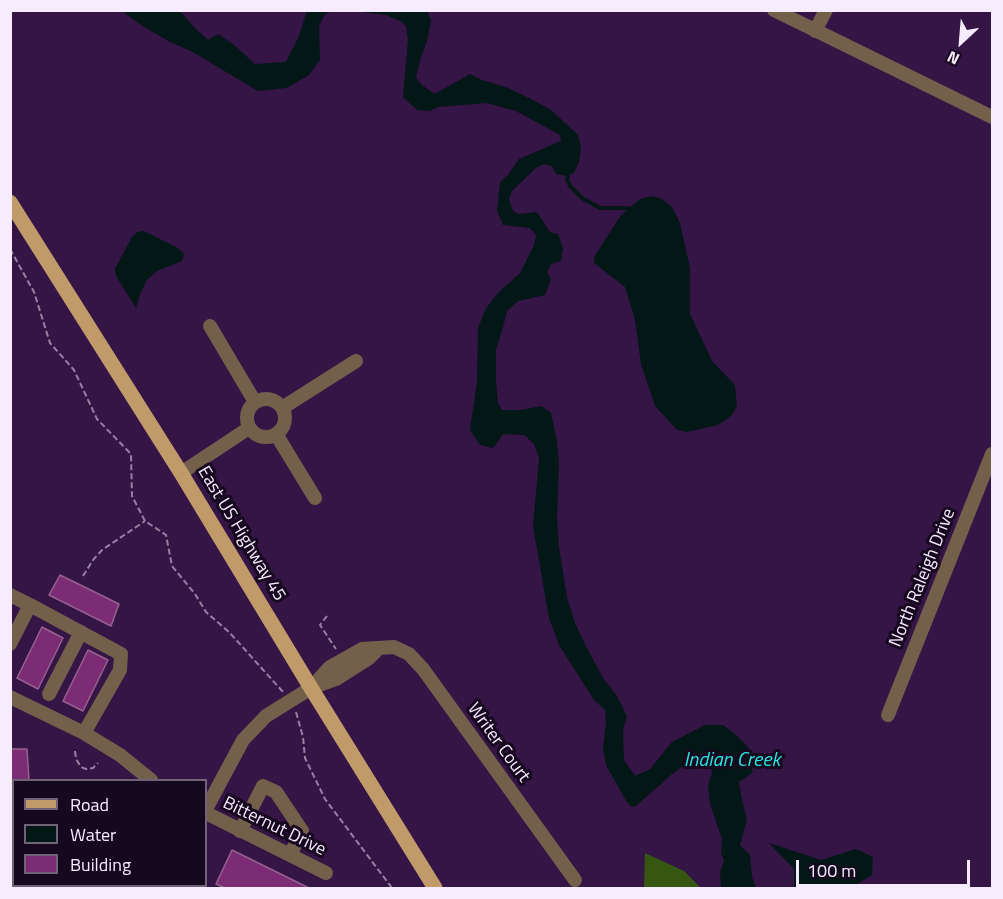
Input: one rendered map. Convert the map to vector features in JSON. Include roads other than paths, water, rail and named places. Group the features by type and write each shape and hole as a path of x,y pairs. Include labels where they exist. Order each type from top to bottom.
{"main road":[{"name":"East US Highway 45","path":"10,202 181,473 435,888"}],"street":[{"path":"774,10 993,117"},
{"path":"815,31 826,10"},
{"path":"210,326 255,402"},
{"path":"282,408 356,361"},
{"path":"268,399 282,408 285,417 284,424 276,434 264,437 253,433 249,428 246,417 255,402 268,399"},
{"path":"181,473 249,428"},
{"path":"276,434 315,498"},
{"name":"North Raleigh Drive","path":"888,715 993,454"},
{"path":"10,595 121,654 120,670 84,733"},
{"path":"10,644 30,605"},
{"path":"49,694 81,632"},
{"name":"Writer Court","path":"207,809 243,740 266,716 311,688 336,679 369,658 378,649 394,647 409,654 423,669 576,880"},
{"path":"10,697 84,733 120,755 150,779"},
{"path":"240,831 263,786 276,792 302,831 290,855"},
{"name":"Bitternut Drive","path":"207,812 240,831 326,873"}],"water":[{"path":"122,11 180,11 208,40 218,34 255,64 286,62 299,36 307,11 330,11 324,16 319,26 320,60 308,76 286,88 258,91 191,51 141,25"},
{"name":"Indian Creek","path":"353,11 427,11 431,20 416,78 423,86 435,94 470,74 508,88 551,110 578,135 581,148 579,162 574,173 566,176 556,174 552,166 544,164 536,168 512,191 509,199 513,211 519,214 537,212 550,232 558,234 563,248 561,261 551,264 547,272 551,279 545,295 518,301 507,311 496,350 498,403 502,410 521,410 541,406 551,413 559,464 557,519 559,547 567,598 575,623 588,650 627,716 623,730 624,760 635,776 650,769 672,742 705,725 723,725 747,746 754,756 752,773 739,782 747,819 740,845 750,855 752,877 756,888 721,887 720,872 724,861 721,853 722,839 710,804 708,785 712,773 710,758 701,753 671,775 636,806 631,807 625,799 606,765 603,749 605,710 594,700 559,645 549,618 533,526 539,458 534,444 524,435 503,434 493,448 480,445 470,430 477,381 478,328 486,308 499,292 520,273 534,245 536,235 530,228 503,225 497,211 500,182 519,159 561,141 560,135 516,111 487,103 438,107 430,111 417,110 403,97 408,39 406,26 386,15"},
{"path":"651,196 662,199 672,207 680,223 690,268 690,314 712,361 735,385 737,406 732,415 718,425 687,432 677,430 655,406 641,364 635,320 625,287 594,263 594,257 621,215 640,199"},
{"path":"144,231 178,248 184,254 182,261 157,271 147,280 136,308 116,276 115,269 132,237 137,232"},
{"path":"769,843 821,860 856,849 873,857 872,875 850,888 794,888 794,869"}],"waterway":[{"path":"568,176 570,186 582,198 600,208 628,208"}]}
